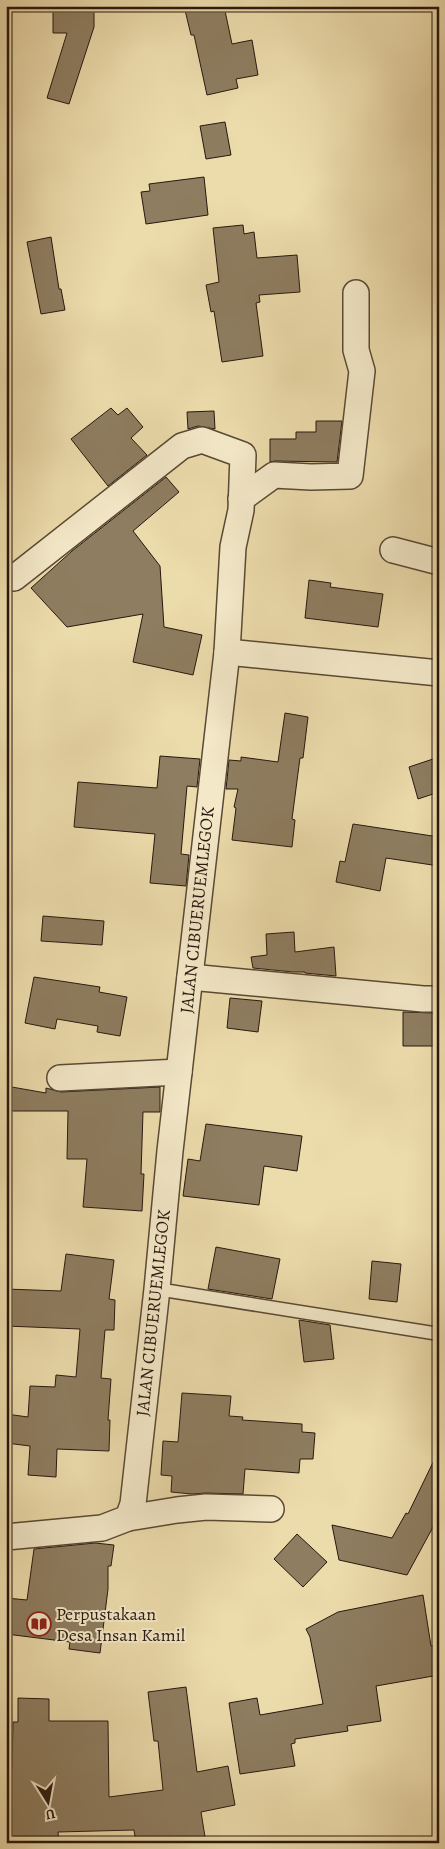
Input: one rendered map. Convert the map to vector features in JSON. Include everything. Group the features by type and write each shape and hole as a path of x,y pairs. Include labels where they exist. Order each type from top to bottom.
{"street":[{"path":"241,499 274,475 311,477 350,476 362,371 356,350 356,293"},
{"name":"JALAN CIBUERUEMLEGOK","path":"14,578 182,446 202,440 243,455 241,510 233,547 227,652 170,1151 133,1504 128,1518"},
{"path":"393,550 439,562"},
{"path":"227,652 439,673"},
{"path":"190,977 423,1000 439,999"},
{"path":"60,1078 179,1072"},
{"path":"6,1537 102,1528 128,1518 177,1510 206,1507 271,1509"}],"lane":[{"path":"157,1289 439,1334"}],"building":[{"path":"53,6 94,6 94,27 69,104 47,98 67,33 53,33"},
{"path":"184,6 224,6 232,44 252,40 258,75 236,79 238,88 207,95 194,35 191,35"},
{"path":"225,122 231,155 206,159 200,126"},
{"path":"204,177 208,215 146,224 141,192 150,191 149,184"},
{"path":"243,225 244,234 254,232 257,258 297,255 300,292 259,295 260,302 256,303 263,356 222,362 214,311 211,312 206,285 219,282 213,228"},
{"path":"51,237 59,289 61,289 65,310 41,314 27,242"},
{"path":"111,408 118,415 127,408 143,427 131,438 147,455 108,486 71,439"},
{"path":"214,411 215,429 198,426 188,429 187,412"},
{"path":"316,421 342,421 337,462 270,462 270,439 296,439 296,432 316,432"},
{"path":"166,477 179,492 133,531 160,566 164,627 202,635 193,675 133,662 143,614 67,627 31,588 72,551"},
{"path":"309,580 331,583 330,587 383,594 378,627 305,618"},
{"path":"285,713 308,717 303,758 300,758 292,819 295,820 292,847 232,840 236,808 234,807 238,789 226,789 229,760 241,761 241,757 278,762"},
{"path":"160,756 200,759 197,787 187,786 181,854 189,855 186,886 150,883 155,834 74,827 78,782 157,788"},
{"path":"439,757 439,792 418,799 409,767"},
{"path":"353,824 439,837 439,866 386,858 380,891 336,882 340,861 345,862"},
{"path":"43,916 104,921 102,945 41,941"},
{"path":"294,932 295,952 334,947 336,976 253,968 251,957 267,955 266,934"},
{"path":"34,977 100,987 99,992 127,997 120,1036 97,1032 98,1026 57,1019 55,1029 25,1023"},
{"path":"230,998 262,1001 258,1032 227,1028"},
{"path":"403,1012 435,1013 435,1024 439,1024 439,1046 403,1046"},
{"path":"6,1086 46,1093 46,1088 61,1092 160,1087 160,1112 143,1112 141,1174 144,1174 142,1211 83,1207 87,1159 67,1159 68,1111 6,1111"},
{"path":"206,1124 302,1136 297,1171 264,1166 259,1205 183,1196 188,1159 200,1161"},
{"path":"216,1247 280,1259 272,1299 208,1289"},
{"path":"66,1254 114,1260 109,1299 115,1300 114,1330 105,1330 101,1378 111,1379 108,1420 110,1420 109,1451 57,1449 56,1477 28,1475 30,1446 6,1443 6,1414 28,1417 30,1386 55,1387 56,1375 76,1377 80,1329 6,1326 6,1289 61,1291"},
{"path":"372,1261 401,1264 397,1302 369,1299"},
{"path":"299,1320 330,1325 334,1359 304,1362"},
{"path":"182,1393 231,1396 229,1416 243,1417 242,1420 302,1424 302,1432 315,1433 313,1459 300,1459 299,1473 245,1469 243,1494 171,1492 172,1476 161,1475 163,1441 178,1442"},
{"path":"439,1450 439,1516 407,1575 339,1560 332,1525 392,1538 406,1513 408,1514"},
{"path":"297,1534 327,1562 303,1587 274,1559"},
{"path":"95,1543 114,1545 111,1566 108,1566 108,1589 100,1653 69,1649 70,1642 6,1634 6,1598 27,1600 34,1549"},
{"path":"423,1595 431,1646 439,1645 439,1675 376,1686 381,1721 347,1726 348,1731 295,1739 295,1743 291,1744 295,1766 240,1774 229,1703 257,1698 260,1715 323,1704 310,1637 306,1629 338,1612"},
{"path":"186,1687 197,1772 228,1766 235,1805 201,1812 206,1843 136,1843 134,1830 58,1832 59,1843 6,1843 6,1769 12,1769 13,1722 18,1722 18,1698 49,1699 49,1721 108,1721 109,1797 163,1790 158,1741 154,1741 148,1692"}],"place":[{"name":"Perpustakaan Desa Insan Kamil","path":"39,1624"}]}
